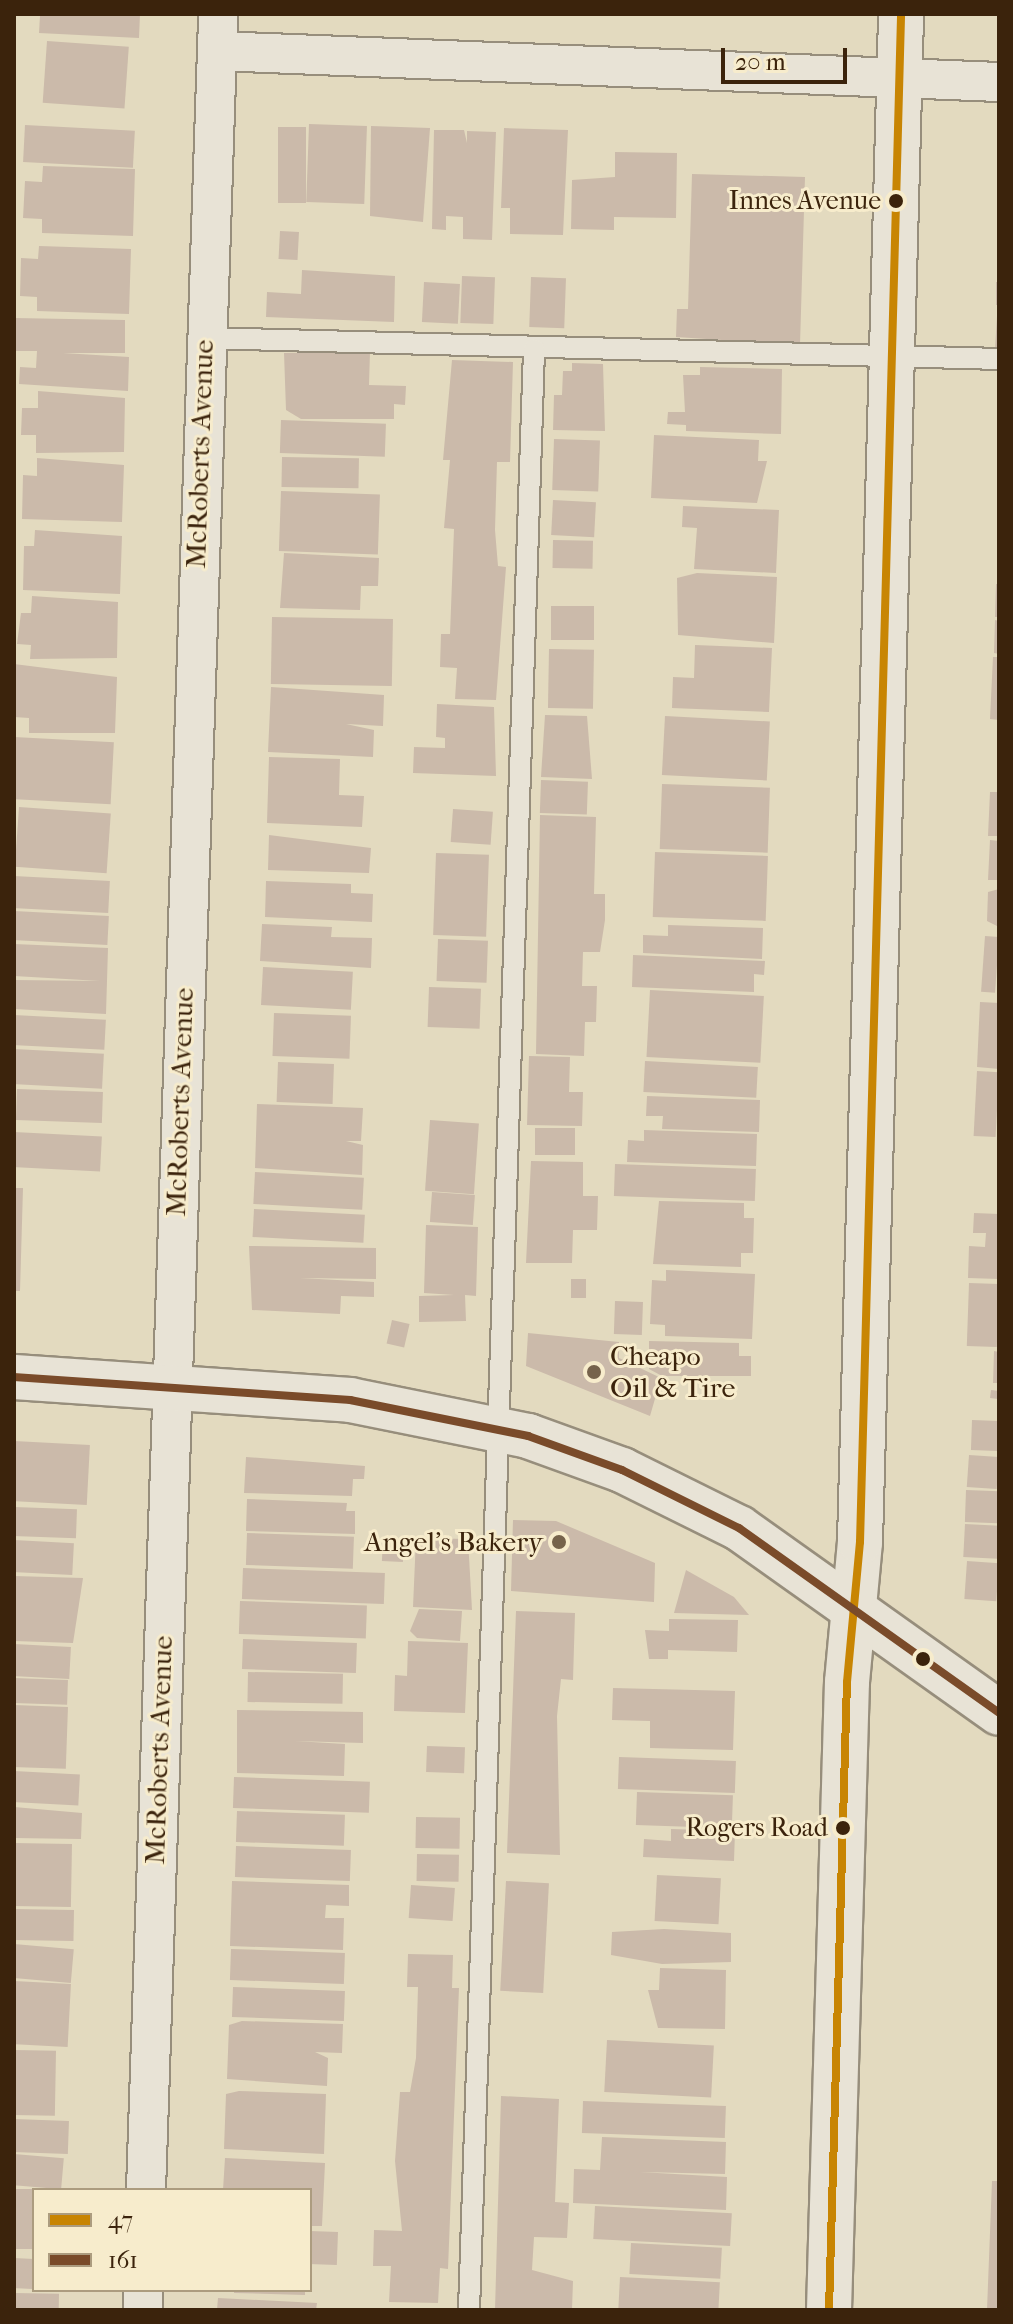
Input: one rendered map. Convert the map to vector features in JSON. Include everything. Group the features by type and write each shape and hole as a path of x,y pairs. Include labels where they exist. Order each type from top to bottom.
{"street":[{"name":"McRoberts Avenue","path":"146,2188 204,338 218,14"},
{"path":"829,2310 855,1610 901,14"},
{"path":"217,51 999,82"},
{"path":"14,1377 171,1383 380,1404 496,1426 682,1497 855,1610 999,1713"}],"lane":[{"path":"204,338 999,359"},
{"path":"469,2310 534,349"}],"building":[{"path":"140,14 139,38 39,33 40,16"},
{"path":"47,41 129,47 124,109 43,103"},
{"path":"309,124 367,126 364,204 306,202"},
{"path":"25,125 135,131 133,168 23,162"},
{"path":"371,126 430,128 423,222 370,216"},
{"path":"278,127 306,127 306,203 278,203"},
{"path":"504,128 568,130 563,235 510,234 510,208 501,208"},
{"path":"434,130 464,130 467,143 467,131 496,132 492,240 463,239 463,217 446,216 446,230 432,229"},
{"path":"615,152 677,153 676,218 614,217 614,230 571,229 572,180 615,177"},
{"path":"43,166 135,169 133,236 42,233 42,219 23,218 25,181 42,182"},
{"path":"692,174 805,177 800,345 676,337 677,309 688,309"},
{"path":"280,231 299,232 298,260 279,259"},
{"path":"39,246 131,249 129,314 37,311 37,297 20,296 21,258 38,259"},
{"path":"302,270 395,276 394,322 266,317 267,292 301,294"},
{"path":"462,276 495,277 493,324 460,323"},
{"path":"531,277 566,278 564,328 529,327"},
{"path":"424,282 460,284 458,324 422,322"},
{"path":"996,282 999,282 999,305 996,305"},
{"path":"997,316 999,349 995,349"},
{"path":"14,318 125,320 125,353 63,353 129,357 128,391 19,384 20,367 36,368 37,351 14,351"},
{"path":"370,352 369,385 406,386 405,405 394,404 394,419 301,419 286,410 284,353"},
{"path":"452,360 513,362 510,462 497,462 495,530 498,566 506,567 496,700 455,699 457,668 440,667 441,634 450,634 454,529 444,528 450,460 443,460"},
{"path":"572,363 603,364 605,431 553,430 554,395 562,395 563,371 572,371"},
{"path":"700,367 782,369 781,434 686,431 686,425 667,424 668,412 685,412 683,375 700,375"},
{"path":"38,391 125,398 124,452 36,453 36,435 21,435 22,408 38,408"},
{"path":"281,420 386,424 385,457 280,453"},
{"path":"654,435 759,440 758,461 767,461 757,503 651,498"},
{"path":"554,439 600,441 598,492 552,490"},
{"path":"282,457 359,458 358,488 281,487"},
{"path":"37,458 124,465 122,522 22,519 23,475 37,476"},
{"path":"281,491 380,494 378,554 279,551"},
{"path":"553,500 596,502 594,537 551,535"},
{"path":"683,506 779,510 776,573 694,569 697,528 682,527"},
{"path":"35,530 122,536 120,594 23,590 24,546 34,546"},
{"path":"553,540 593,541 593,569 553,568"},
{"path":"284,553 379,558 378,586 361,586 360,610 280,608"},
{"path":"697,573 777,577 774,643 678,635 677,578"},
{"path":"996,584 999,584 999,617 995,617"},
{"path":"32,596 118,602 117,658 30,659 31,645 17,644 21,613 31,613"},
{"path":"551,606 594,606 594,640 551,640"},
{"path":"272,617 393,619 392,686 271,684"},
{"path":"995,620 999,621 999,654 994,653"},
{"path":"695,645 772,648 769,712 672,708 673,677 694,678"},
{"path":"549,649 594,650 593,709 548,708"},
{"path":"993,657 999,657 999,720 990,719"},
{"path":"14,664 117,677 115,733 29,733 29,718 14,717"},
{"path":"271,687 384,695 383,726 346,724 374,730 373,757 268,752"},
{"path":"437,704 494,707 496,776 413,773 414,747 445,748 445,738 436,737"},
{"path":"545,715 587,716 592,779 541,777"},
{"path":"665,716 770,721 767,780 662,775"},
{"path":"14,737 114,742 111,804 14,799"},
{"path":"269,757 340,759 339,795 364,796 362,827 267,823"},
{"path":"541,780 588,782 587,815 540,813"},
{"path":"662,784 770,788 768,853 660,849"},
{"path":"990,792 999,792 999,836 988,836"},
{"path":"19,807 111,813 107,873 15,867"},
{"path":"453,809 493,812 491,845 451,842"},
{"path":"540,815 596,817 594,894 605,894 605,920 600,952 583,952 582,986 597,986 596,1022 585,1022 584,1056 536,1054"},
{"path":"269,835 371,848 369,873 268,870"},
{"path":"990,840 999,841 999,880 988,880"},
{"path":"655,852 768,856 766,921 653,917"},
{"path":"436,853 489,855 486,937 433,935"},
{"path":"14,876 110,881 108,913 14,908"},
{"path":"266,881 351,884 351,893 373,894 372,922 265,917"},
{"path":"999,889 999,927 987,921 988,892"},
{"path":"14,911 109,916 107,945 14,940"},
{"path":"262,924 332,927 331,937 372,938 371,968 260,961"},
{"path":"668,925 763,928 762,959 643,953 643,935 668,936"},
{"path":"985,936 999,937 995,993 981,992"},
{"path":"438,939 488,941 487,983 437,981"},
{"path":"14,944 108,948 106,1014 14,1009 14,980 100,981 14,976"},
{"path":"633,955 765,961 764,975 754,974 754,992 632,987"},
{"path":"263,967 353,972 351,1010 261,1005"},
{"path":"429,987 481,989 480,1029 428,1027"},
{"path":"650,990 764,996 760,1063 646,1057"},
{"path":"980,1002 999,1003 999,1069 977,1067"},
{"path":"274,1013 351,1016 349,1059 272,1056"},
{"path":"14,1015 106,1020 104,1050 14,1045"},
{"path":"14,1049 104,1054 102,1089 14,1084"},
{"path":"529,1056 570,1057 569,1092 583,1092 582,1126 527,1125"},
{"path":"645,1061 758,1067 756,1098 643,1092"},
{"path":"278,1062 334,1064 333,1104 277,1102"},
{"path":"977,1071 999,1072 996,1137 974,1136"},
{"path":"17,1089 103,1092 102,1123 16,1120"},
{"path":"647,1096 760,1100 759,1132 662,1129 663,1116 646,1116"},
{"path":"257,1104 363,1108 361,1141 346,1141 363,1145 362,1175 255,1168"},
{"path":"430,1120 479,1123 474,1194 425,1191"},
{"path":"535,1128 575,1128 575,1155 535,1155"},
{"path":"644,1130 757,1134 756,1166 627,1162 628,1140 644,1141"},
{"path":"14,1132 102,1137 100,1172 14,1167"},
{"path":"531,1161 583,1162 583,1196 598,1196 597,1230 573,1230 572,1263 526,1263"},
{"path":"615,1164 756,1169 755,1201 614,1196"},
{"path":"255,1172 364,1178 362,1210 253,1204"},
{"path":"14,1188 23,1188 20,1291 14,1291"},
{"path":"432,1192 475,1195 473,1225 430,1222"},
{"path":"659,1201 744,1203 744,1218 754,1218 753,1253 741,1253 741,1267 653,1264"},
{"path":"254,1209 365,1215 363,1243 253,1237"},
{"path":"974,1213 999,1214 999,1279 968,1278 969,1246 985,1247 986,1233 973,1233"},
{"path":"426,1225 478,1227 476,1296 465,1295 466,1321 419,1322 419,1296 454,1295 424,1293"},
{"path":"249,1246 376,1248 376,1279 300,1278 374,1282 374,1297 341,1296 340,1314 252,1310"},
{"path":"666,1270 755,1274 752,1339 665,1336 665,1325 650,1324 652,1280 666,1281"},
{"path":"571,1279 586,1279 586,1298 571,1298"},
{"path":"969,1283 999,1284 997,1347 967,1346"},
{"path":"615,1301 643,1302 642,1335 614,1334"},
{"path":"392,1320 410,1324 404,1347 387,1343"},
{"name":"Cheapo Oil & Tire","path":"528,1333 619,1342 619,1358 661,1378 650,1416 526,1366"},
{"path":"649,1341 739,1343 739,1356 751,1356 751,1376 662,1376 649,1369"},
{"path":"994,1351 999,1352 999,1383 993,1383"},
{"path":"991,1390 999,1391 998,1399 990,1398"},
{"path":"972,1420 999,1421 998,1451 971,1450"},
{"path":"14,1441 90,1445 87,1505 14,1501"},
{"path":"969,1455 999,1457 997,1489 967,1487"},
{"path":"246,1457 365,1466 364,1479 353,1479 352,1496 244,1493"},
{"path":"966,1490 999,1491 998,1523 965,1522"},
{"path":"247,1499 347,1503 346,1511 355,1511 355,1534 246,1531"},
{"path":"14,1507 77,1509 76,1538 14,1536"},
{"name":"Angel's Bakery","path":"513,1520 556,1521 655,1563 654,1602 511,1591"},
{"path":"965,1524 999,1526 997,1559 963,1557"},
{"path":"247,1533 354,1537 353,1569 246,1565"},
{"path":"416,1538 468,1539 472,1610 413,1607"},
{"path":"14,1540 74,1543 72,1575 14,1572"},
{"path":"383,1540 404,1541 403,1562 382,1561"},
{"path":"967,1561 999,1563 996,1601 964,1599"},
{"path":"243,1568 385,1573 384,1604 242,1599"},
{"path":"686,1570 734,1597 749,1615 674,1613"},
{"path":"14,1576 83,1578 73,1643 14,1641"},
{"path":"240,1601 367,1605 366,1638 239,1634"},
{"path":"419,1609 462,1611 460,1641 417,1638 410,1631"},
{"path":"516,1611 575,1613 573,1680 561,1679 557,1716 560,1855 507,1853"},
{"path":"669,1619 738,1620 737,1652 668,1650 668,1659 649,1659 645,1630 669,1631"},
{"path":"243,1639 357,1643 356,1673 242,1669"},
{"path":"408,1641 468,1643 465,1713 394,1711 395,1675 407,1676"},
{"path":"14,1644 71,1647 69,1679 14,1676"},
{"path":"248,1672 343,1674 342,1704 247,1702"},
{"path":"14,1678 68,1680 67,1705 14,1703"},
{"path":"613,1688 735,1691 733,1750 650,1748 650,1721 612,1720"},
{"path":"14,1705 68,1707 66,1769 14,1767"},
{"path":"237,1710 363,1712 363,1743 295,1741 345,1744 344,1776 237,1773"},
{"path":"427,1746 465,1747 464,1773 426,1772"},
{"path":"619,1757 736,1761 735,1793 618,1789"},
{"path":"14,1771 80,1774 78,1805 14,1802"},
{"path":"234,1777 370,1782 369,1813 233,1808"},
{"path":"637,1792 733,1795 732,1828 636,1825"},
{"path":"14,1807 82,1813 81,1839 14,1838"},
{"path":"237,1811 345,1815 344,1846 236,1842"},
{"path":"416,1817 460,1818 459,1849 415,1848"},
{"path":"671,1829 735,1831 734,1861 643,1857 644,1839 671,1841"},
{"path":"14,1843 72,1844 71,1907 14,1906"},
{"path":"236,1846 351,1850 350,1881 235,1877"},
{"path":"417,1854 459,1855 459,1882 417,1881"},
{"path":"657,1875 721,1878 719,1924 655,1921"},
{"path":"232,1881 349,1885 349,1906 326,1905 325,1918 344,1918 343,1950 230,1946"},
{"path":"506,1881 549,1883 543,1993 500,1991"},
{"path":"411,1885 455,1888 453,1921 409,1918"},
{"path":"14,1909 74,1910 73,1941 14,1940"},
{"path":"664,1929 731,1933 731,1962 662,1964 611,1955 612,1932"},
{"path":"14,1944 74,1949 71,1983 14,1978"},
{"path":"231,1949 345,1953 344,1984 230,1980"},
{"path":"408,1954 453,1955 452,1988 459,1988 448,2269 440,2268 438,2303 389,2302 391,2266 373,2266 374,2230 402,2231 395,2161 400,2092 410,2092 416,2058 418,1987 407,1987"},
{"path":"660,1968 726,1970 725,2029 658,2028 648,1990 659,1990"},
{"path":"14,1981 71,1984 68,2047 14,2044"},
{"path":"233,1987 345,1991 344,2021 232,2017"},
{"path":"242,2021 343,2024 342,2053 315,2052 328,2058 327,2086 227,2079 229,2025"},
{"path":"607,2040 714,2046 711,2098 604,2092"},
{"path":"14,2050 56,2051 55,2116 14,2115"},
{"path":"239,2091 326,2094 324,2154 224,2149 226,2094"},
{"path":"501,2096 559,2099 555,2202 569,2203 567,2238 534,2237 532,2270 573,2281 572,2310 495,2310"},
{"path":"583,2101 726,2106 725,2138 582,2133"},
{"path":"14,2119 69,2121 68,2154 14,2152"},
{"path":"602,2137 726,2142 725,2174 640,2172 727,2177 726,2210 573,2203 574,2169 600,2170"},
{"path":"14,2154 64,2158 61,2188 14,2185"},
{"path":"225,2158 325,2163 322,2226 312,2226 312,2188 223,2188"},
{"path":"992,2181 999,2181 999,2310 987,2310"},
{"path":"14,2189 32,2189 32,2249 14,2249"},
{"path":"595,2206 732,2213 730,2246 593,2239"},
{"path":"312,2231 338,2232 337,2265 312,2264"},
{"path":"631,2243 722,2248 720,2279 629,2274"},
{"path":"14,2258 32,2259 32,2289 14,2288"},
{"path":"620,2277 720,2282 718,2310 618,2309"},
{"path":"305,2292 305,2295 234,2293"},
{"path":"14,2293 59,2294 59,2310 14,2310"},
{"path":"218,2298 317,2303 316,2310 217,2310"}],"transit line":[{"name":"47","path":"829,2310 847,1682 860,1542 901,14"},
{"name":"161","path":"14,1377 350,1400 528,1436 622,1470 739,1528 999,1713"}],"place":[{"name":"Innes Avenue","path":"896,201"},
{"name":"Cheapo Oil & Tire","path":"594,1372"},
{"name":"Angel's Bakery","path":"559,1542"},
{"name":"Rogers Road","path":"843,1828"}]}
